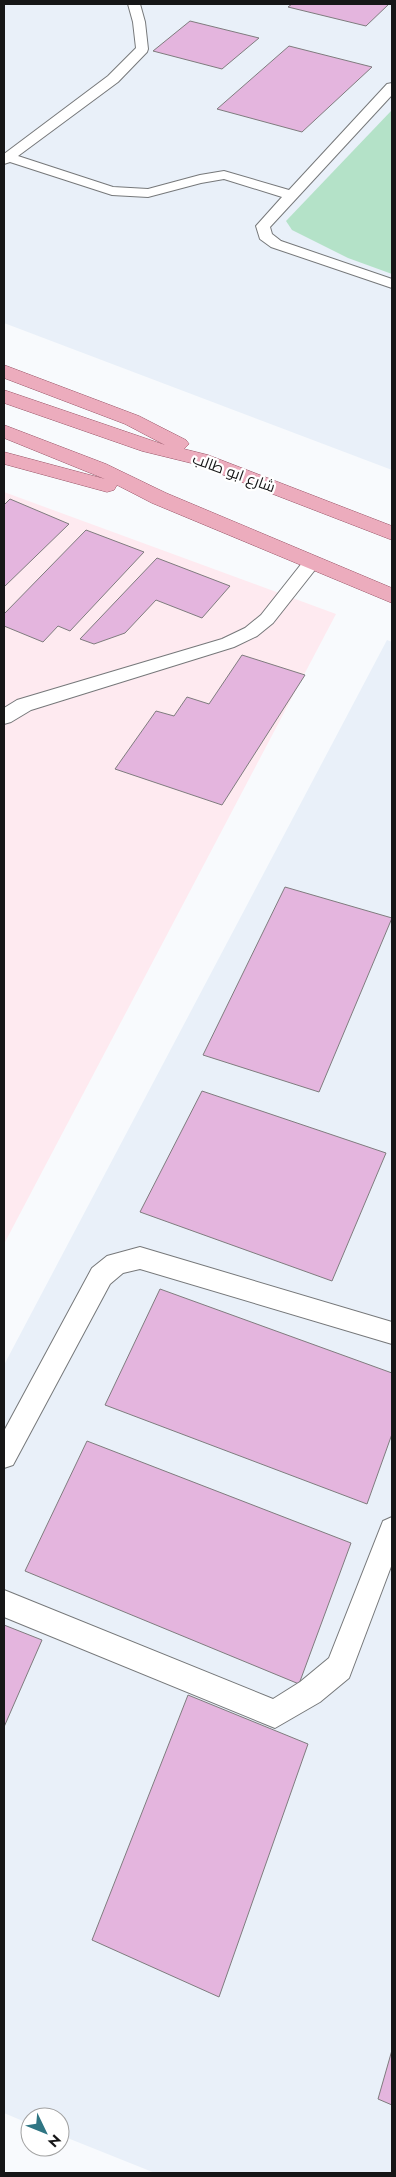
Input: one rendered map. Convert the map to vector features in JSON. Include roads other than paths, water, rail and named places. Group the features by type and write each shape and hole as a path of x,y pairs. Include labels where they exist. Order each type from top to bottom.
{"main road":[{"path":"4,370 157,431 202,459"},
{"name":"شارع ابو طالب","path":"4,396 149,448 202,459 392,534"},
{"path":"11,434 99,468 159,498 392,596"},
{"path":"4,458 73,478 159,498"}],"lane":[{"path":"6,159 113,79 142,49 139,22 134,4"},
{"path":"392,87 262,226 265,236 276,244 392,284"},
{"path":"6,159 112,190 148,194 200,179 224,175 292,195"},
{"path":"4,717 24,705 228,643 251,632 267,620 312,562"},
{"path":"4,1456 101,1276 116,1264 140,1258 392,1333"},
{"path":"4,1604 275,1714 310,1692 339,1668 392,1530"}]}
